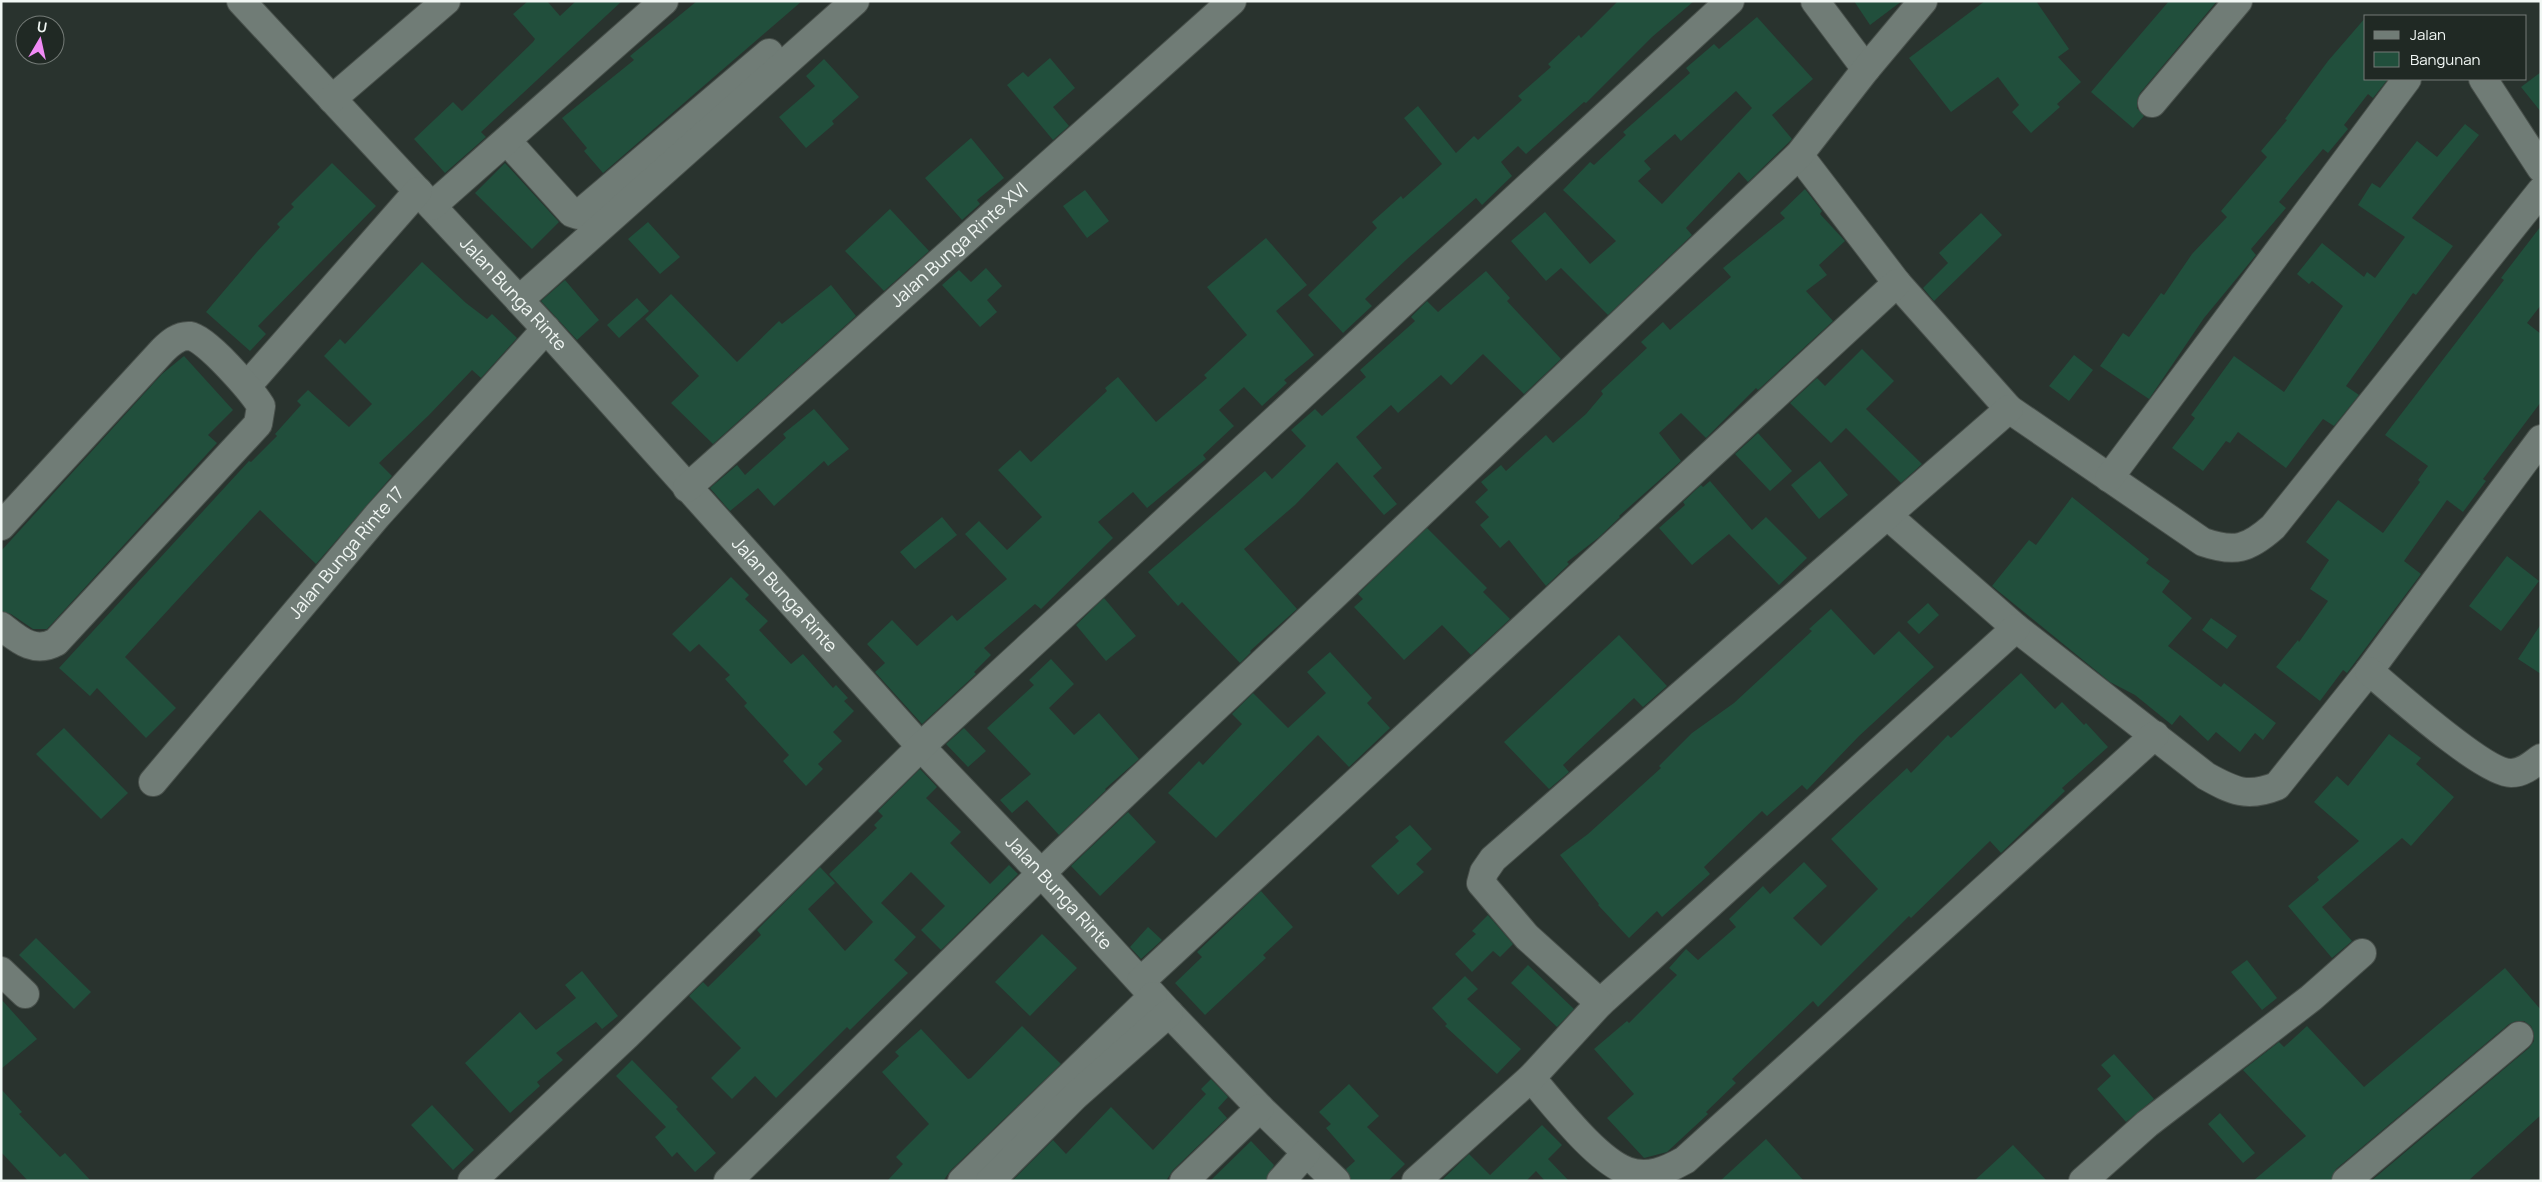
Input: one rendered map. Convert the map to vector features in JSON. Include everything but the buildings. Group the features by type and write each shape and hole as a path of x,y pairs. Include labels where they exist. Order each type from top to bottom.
{"street":[{"name":"Jalan Bunga Rinte","path":"241,1 546,329 921,747 1260,1108 1336,1181"},
{"path":"332,99 446,1"},
{"path":"247,386 425,199 507,141 664,1"},
{"path":"507,141 572,213 578,215 830,1"},
{"path":"519,300 855,1"},
{"name":"Jalan Bunga Rinte XVI","path":"687,488 1232,1"},
{"path":"472,1181 634,1028 921,747 1730,1"},
{"path":"1815,1 1866,69"},
{"path":"728,1181 1042,874 1800,155 1866,69 1923,1"},
{"path":"2152,103 2238,1"},
{"path":"2110,478 2406,80"},
{"path":"2484,80 2541,168"},
{"path":"1800,155 1897,282 2009,409 2203,542 2223,549 2242,548 2258,540 2273,527 2541,191"},
{"path":"962,1181 1897,282"},
{"name":"Jalan Bunga Rinte 17","path":"153,782 377,516 546,329"},
{"path":"1,526 171,342 190,336 201,340 247,386 261,406 258,424 56,642 44,647 28,646 1,626"},
{"path":"1600,1003 1527,937 1509,917 1481,883 1484,872 1493,859 2009,409"},
{"path":"1888,516 2016,628 2206,776 2228,789 2245,793 2260,793 2277,786 2369,671 2541,439"},
{"path":"1416,1181 1531,1078 1600,1003 2016,628"},
{"path":"2369,671 2460,746 2497,769 2510,773 2522,771 2541,758"},
{"path":"1531,1078 1583,1137 1606,1157 1627,1171 1644,1174 1664,1172 1685,1160 2155,735"},
{"path":"2083,1181 2148,1124 2310,998 2362,953"},
{"path":"1,971 25,994"},
{"path":"990,1181 1075,1096 1154,997"},
{"path":"2346,1181 2518,1036"},
{"path":"1184,1181 1260,1108"},
{"path":"1281,1181 1306,1153"}]}
